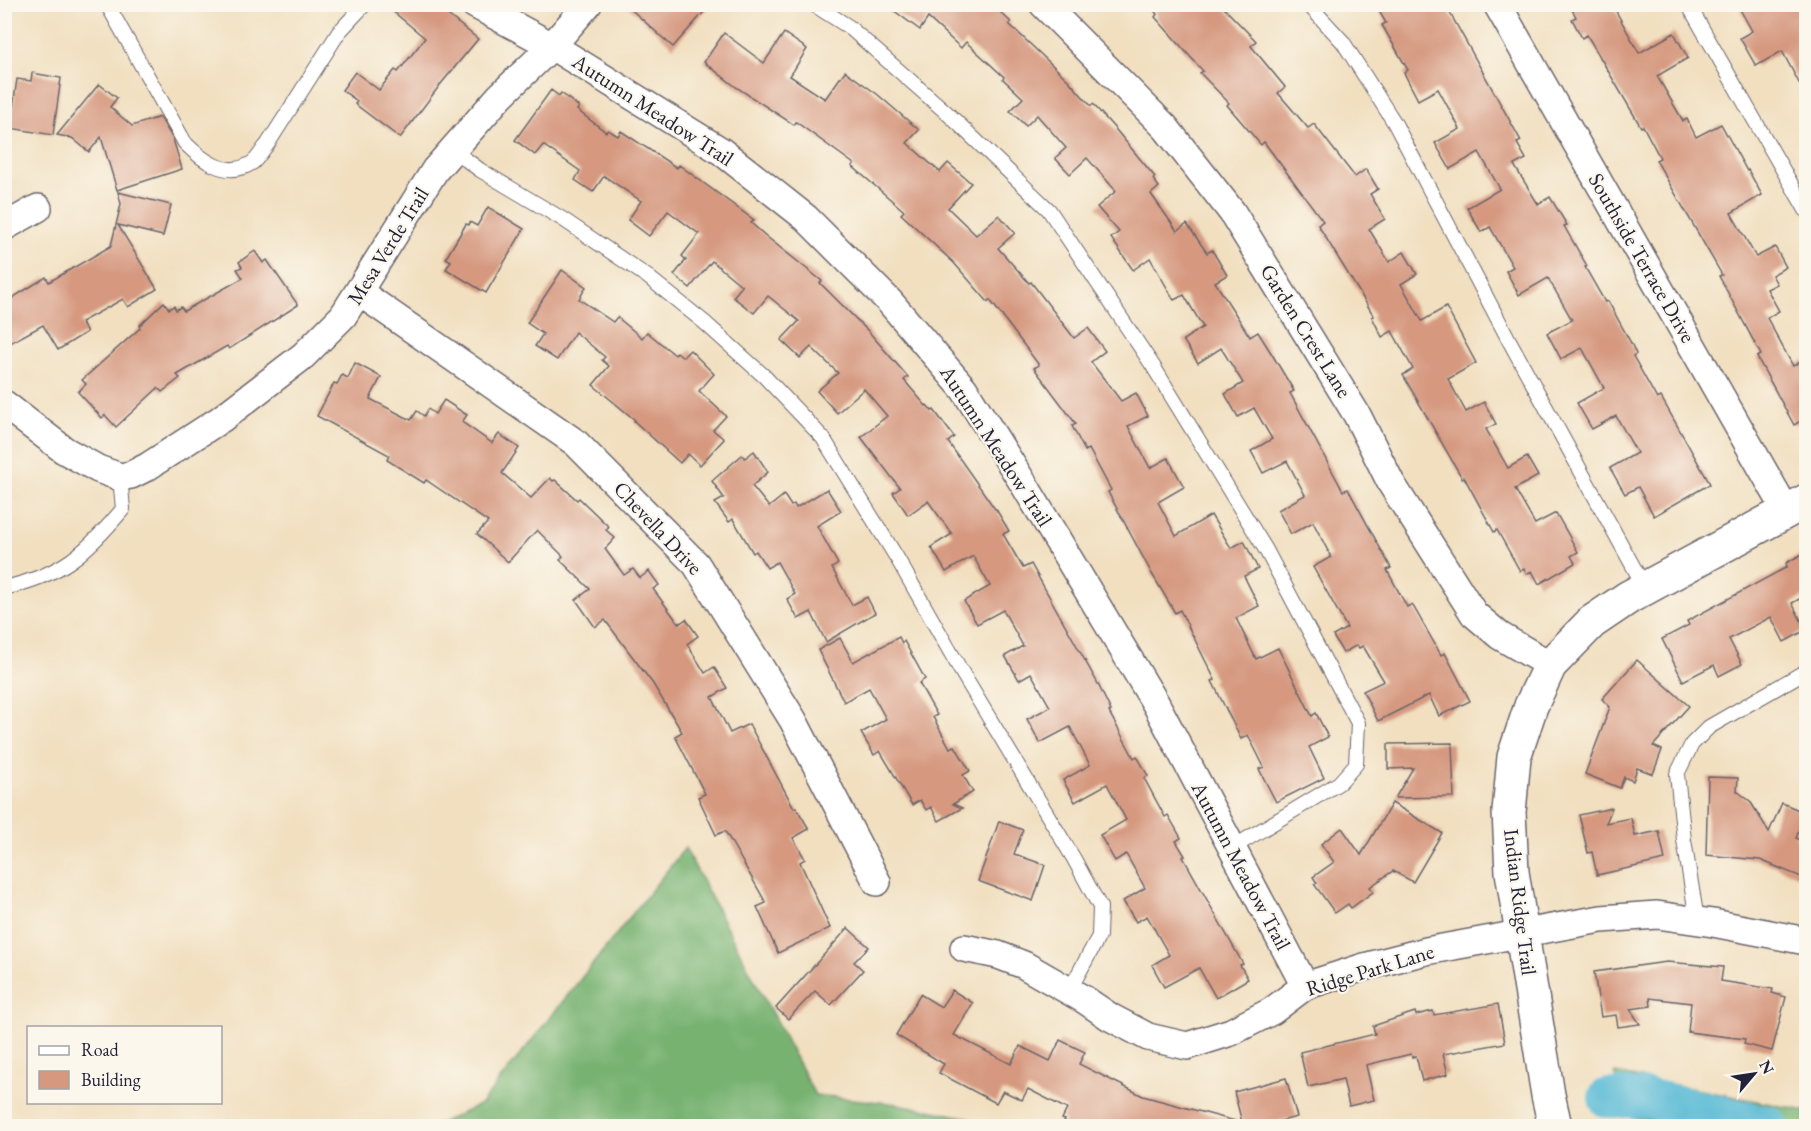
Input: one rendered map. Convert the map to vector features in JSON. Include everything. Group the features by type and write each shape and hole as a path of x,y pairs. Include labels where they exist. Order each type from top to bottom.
{"street":[{"name":"Autumn Meadow Trail","path":"474,4 552,46 721,151 806,218 890,301 964,389 1007,457 1156,704 1305,986"},
{"name":"Mesa Verde Trail","path":"120,477 131,475 221,419 303,356 343,316 435,170 500,96 552,46 588,4"},
{"name":"Garden Crest Lane","path":"1043,4 1166,128 1232,212 1357,415 1390,483 1474,614 1500,636 1550,664"},
{"name":"Southside Terrace Drive","path":"1497,4 1797,506"},
{"path":"4,227 38,208"},
{"name":"Chevella Drive","path":"359,292 576,442 696,564 793,720 877,882"},
{"path":"4,404 64,450 98,469 120,477"},
{"name":"Indian Ridge Trail","path":"1555,1126 1512,872 1509,812 1514,757 1531,706 1550,664 1592,622 1629,597 1797,506"},
{"name":"Ridge Park Lane","path":"964,948 998,955 1024,965 1148,1037 1187,1046 1232,1032 1272,1011 1305,986 1364,967 1426,951 1522,932 1600,919 1657,915 1697,920 1806,941"}],"lane":[{"path":"108,4 185,142 202,159 219,168 238,169 254,162 339,32 365,4"},
{"path":"813,4 858,35 946,112 1049,210 1153,366 1266,550 1358,723 1356,764 1339,783 1232,848"},
{"path":"1308,4 1343,42 1394,122 1510,342 1645,588"},
{"path":"1688,4 1806,210"},
{"path":"453,150 480,170 564,220 648,277 704,322 764,376 823,438 897,558 1101,907 1099,936 1070,992"},
{"path":"4,588 31,582 76,558 95,542 123,509 120,477"},
{"path":"1697,920 1684,840 1677,774 1692,744 1709,727 1806,671"}],"green space":[{"path":"685,848 815,1095 898,1104 969,1118 980,1126 435,1126 481,1104"},
{"path":"1615,1073 1806,1111 1806,1126 1688,1126 1623,1116"}],"building":[{"path":"384,4 434,4 478,39 400,138 355,104 357,101 342,90 355,72 379,90 395,70 398,72 425,38"},
{"path":"625,4 711,4 673,47"},
{"path":"885,4 991,4 1091,106 1093,104 1117,131 1155,177 1153,179 1159,187 1151,194 1177,231 1187,224 1207,253 1212,250 1227,275 1215,282 1250,337 1258,332 1273,356 1294,391 1290,393 1343,491 1348,489 1391,568 1387,570 1407,607 1412,604 1441,655 1445,653 1470,701 1439,716 1429,695 1378,721 1363,691 1384,681 1363,646 1359,648 1357,645 1343,653 1333,636 1347,628 1313,567 1331,557 1313,522 1291,534 1278,510 1305,495 1287,461 1263,473 1251,451 1272,439 1254,408 1238,417 1225,394 1243,383 1221,348 1198,363 1183,340 1203,327 1184,295 1174,300 1150,258 1133,270 1111,238 1119,232 1097,207 1116,191 1087,158 1070,174 1055,158 1066,148 1037,115 1026,126 1010,111 1023,98 966,42 961,48 928,18 920,30"},
{"path":"1148,4 1220,4 1256,41 1251,46 1285,87 1278,93 1308,128 1314,124 1355,177 1366,169 1378,189 1370,194 1385,219 1369,229 1389,262 1404,252 1417,274 1401,284 1422,321 1446,307 1476,363 1448,379 1466,412 1484,402 1496,424 1486,429 1508,468 1527,457 1538,476 1515,489 1535,524 1556,513 1578,552 1571,556 1575,563 1539,584 1532,571 1526,574 1524,569 1520,571 1497,530 1494,532 1403,375 1413,369 1392,331 1382,337 1372,317 1374,316 1318,225 1323,221 1264,142 1261,145 1227,105 1229,103 1200,73 1203,71 1155,17 1157,14"},
{"path":"1391,4 1445,4 1521,141 1517,143 1526,159 1514,165 1538,204 1550,197 1567,225 1564,226 1587,266 1585,267 1605,302 1608,301 1632,345 1636,354 1633,356 1657,399 1661,397 1710,484 1654,516 1638,487 1625,494 1610,468 1637,453 1616,416 1592,429 1577,403 1604,388 1582,348 1561,359 1547,333 1572,320 1548,278 1519,295 1506,271 1513,267 1490,227 1481,232 1467,208 1500,189 1479,152 1450,169 1435,143 1460,129 1438,89 1418,100 1404,73 1408,70 1382,25 1386,23 1379,11"},
{"path":"1569,4 1612,4 1639,53 1674,33 1688,58 1657,76 1683,121 1687,119 1696,137 1721,124 1762,195 1731,213 1756,257 1775,247 1786,267 1772,275 1777,284 1767,289 1779,311 1767,318 1793,366 1806,359 1806,418 1794,425 1757,357 1761,355 1719,276 1722,275 1656,160 1660,158 1643,126 1641,127 1587,35 1582,38 1572,19 1576,17"},
{"path":"1737,4 1806,4 1806,96 1782,51 1756,66 1740,38 1752,31"},
{"path":"724,33 764,63 784,33 807,49 790,76 825,99 845,71 877,94 919,130 907,143 940,172 948,163 971,183 948,208 976,235 999,215 1015,233 998,248 1029,283 1031,282 1074,338 1088,328 1105,351 1091,362 1121,401 1136,393 1148,416 1128,426 1150,468 1168,458 1184,487 1158,502 1176,536 1211,515 1231,548 1244,541 1258,569 1244,576 1259,606 1236,618 1256,659 1278,648 1312,716 1316,713 1328,737 1309,747 1324,778 1276,802 1259,769 1264,767 1248,735 1241,739 1180,610 1175,613 1152,574 1108,492 1111,490 1089,449 1085,451 1072,426 1076,424 1034,368 1039,365 990,300 988,302 954,263 901,214 904,211 852,166 854,164 796,122 794,125 736,87 704,62"},
{"path":"32,73 61,78 53,135 10,128 17,79 31,81"},
{"path":"99,84 117,98 110,107 132,126 160,117 173,139 182,169 117,190 101,137 89,152 72,138 57,135"},
{"path":"551,90 559,96 561,93 579,107 577,110 606,132 608,130 618,136 621,131 677,168 679,165 754,220 751,223 822,281 820,283 868,331 908,377 904,380 926,406 934,410 954,437 948,442 1009,531 1003,534 1023,568 1031,564 1097,682 1111,711 1109,712 1134,758 1137,756 1148,776 1144,778 1165,817 1168,815 1181,838 1176,841 1185,856 1183,857 1243,964 1240,965 1248,979 1216,998 1199,968 1164,987 1152,965 1169,955 1147,916 1136,922 1123,901 1145,888 1126,854 1115,861 1100,835 1126,820 1107,784 1075,802 1063,780 1090,765 1070,727 1040,743 1027,719 1050,707 1031,673 1019,680 1005,656 1023,646 1003,610 977,624 964,601 990,586 973,556 946,572 931,547 952,534 928,501 908,515 893,493 900,488 861,437 887,416 864,389 837,413 817,391 838,373 811,347 800,358 781,340 799,321 768,296 754,313 733,297 742,286 712,261 690,288 674,275 686,260 682,256 699,234 668,211 649,236 628,220 641,201 604,176 593,192 575,180 580,171 543,145 535,155 515,140"},
{"path":"118,192 171,205 163,236 118,225 157,289 128,307 123,299 81,322 87,332 58,350 43,325 10,343 4,331 4,303 46,277 49,282 111,246 121,204"},
{"path":"488,207 524,229 486,293 446,269 451,261 446,258 466,224 469,225 470,222 477,226"},
{"path":"255,251 263,263 267,260 298,305 229,349 227,346 177,375 180,378 162,392 158,388 116,427 105,415 102,418 78,392 86,384 82,380 140,328 139,326 164,302 169,309 174,306 176,310 181,307 184,311 243,278 237,269 242,267 239,262"},
{"path":"562,270 586,287 579,299 613,322 617,317 642,338 647,332 675,355 677,352 683,357 690,350 714,374 699,391 726,416 713,430 724,439 700,465 688,454 680,463 635,420 593,385 609,366 602,360 605,357 575,332 557,360 535,346 543,334 527,323"},
{"path":"355,363 381,377 370,399 411,420 417,411 424,416 428,409 435,414 444,400 467,415 462,422 492,443 499,434 519,448 502,473 531,498 550,478 555,480 577,500 579,498 609,527 606,530 615,538 605,549 624,575 633,569 640,578 649,571 659,585 653,589 679,624 686,619 698,636 687,644 705,673 714,667 727,688 712,697 730,733 749,724 794,808 796,807 809,829 793,838 805,859 800,862 830,928 778,953 757,907 766,903 725,831 716,835 698,797 705,794 675,736 682,732 653,684 605,620 595,627 576,600 590,589 560,560 563,556 537,530 508,562 477,534 488,522 426,480 424,483 387,460 389,455 317,416 334,383 337,384 342,375 348,378"},
{"path":"754,451 768,472 752,486 769,507 784,495 791,506 794,504 796,508 827,489 841,511 817,526 838,564 832,568 852,605 867,597 875,613 826,642 811,612 798,619 787,599 795,594 777,562 767,568 756,551 753,553 733,519 729,522 715,503 724,498 712,481 742,455 745,458"},
{"path":"1806,552 1806,603 1803,597 1792,603 1806,630 1784,642 1771,617 1729,639 1742,664 1719,676 1714,665 1683,681 1662,639 1689,625 1687,621 1787,567 1786,563"},
{"path":"899,637 902,643 904,641 925,679 919,683 937,715 933,717 950,748 955,746 970,771 963,775 973,792 953,804 962,808 939,821 931,807 926,810 920,800 912,805 880,751 874,755 861,733 886,719 869,688 844,702 818,650 840,638 853,662"},
{"path":"1637,660 1689,706 1653,746 1662,750 1653,774 1637,768 1633,781 1624,777 1620,788 1585,774 1610,707 1602,699"},
{"path":"1452,743 1454,797 1395,798 1413,768 1388,769 1388,744"},
{"path":"1708,777 1738,778 1737,791 1750,801 1769,832 1782,803 1806,813 1796,838 1806,842 1806,879 1760,860 1706,855"},
{"path":"1392,803 1442,833 1413,882 1393,871 1370,887 1373,892 1351,908 1348,904 1335,913 1314,884 1317,883 1313,877 1334,862 1321,844 1342,828 1361,855"},
{"path":"1612,808 1606,823 1631,818 1635,836 1659,831 1665,860 1597,875 1592,852 1588,853 1579,815"},
{"path":"999,821 1023,830 1014,854 1045,865 1033,901 978,881"},
{"path":"848,928 869,947 854,962 863,970 831,1005 815,991 788,1019 776,1008"},
{"path":"1667,962 1723,967 1721,981 1773,989 1772,993 1786,997 1772,1051 1744,1044 1745,1039 1688,1032 1691,1003 1650,998 1651,1006 1630,1009 1640,1024 1618,1027 1616,1015 1601,1017 1594,972"},
{"path":"952,990 973,1003 954,1035 1011,1064 1020,1046 1050,1061 1060,1040 1085,1052 1079,1064 1143,1096 1235,1121 1234,1126 1062,1126 1065,1120 1062,1119 1067,1109 1028,1089 1022,1100 1003,1091 996,1103 939,1073 944,1064 896,1035 920,994 941,1007"},
{"path":"1498,1004 1505,1043 1443,1054 1448,1074 1422,1081 1416,1056 1412,1057 1411,1054 1366,1065 1374,1100 1349,1106 1343,1079 1308,1087 1300,1052 1375,1034 1373,1026 1415,1012 1416,1015 1433,1011 1434,1015"},
{"path":"1286,1078 1297,1117 1261,1126 1243,1126 1234,1092"}],"waterway":[{"path":"1608,1098 1646,1098 1768,1126"},
{"path":"1524,1126 1540,1120"},
{"path":"913,1126 919,1122 941,1126"}]}
